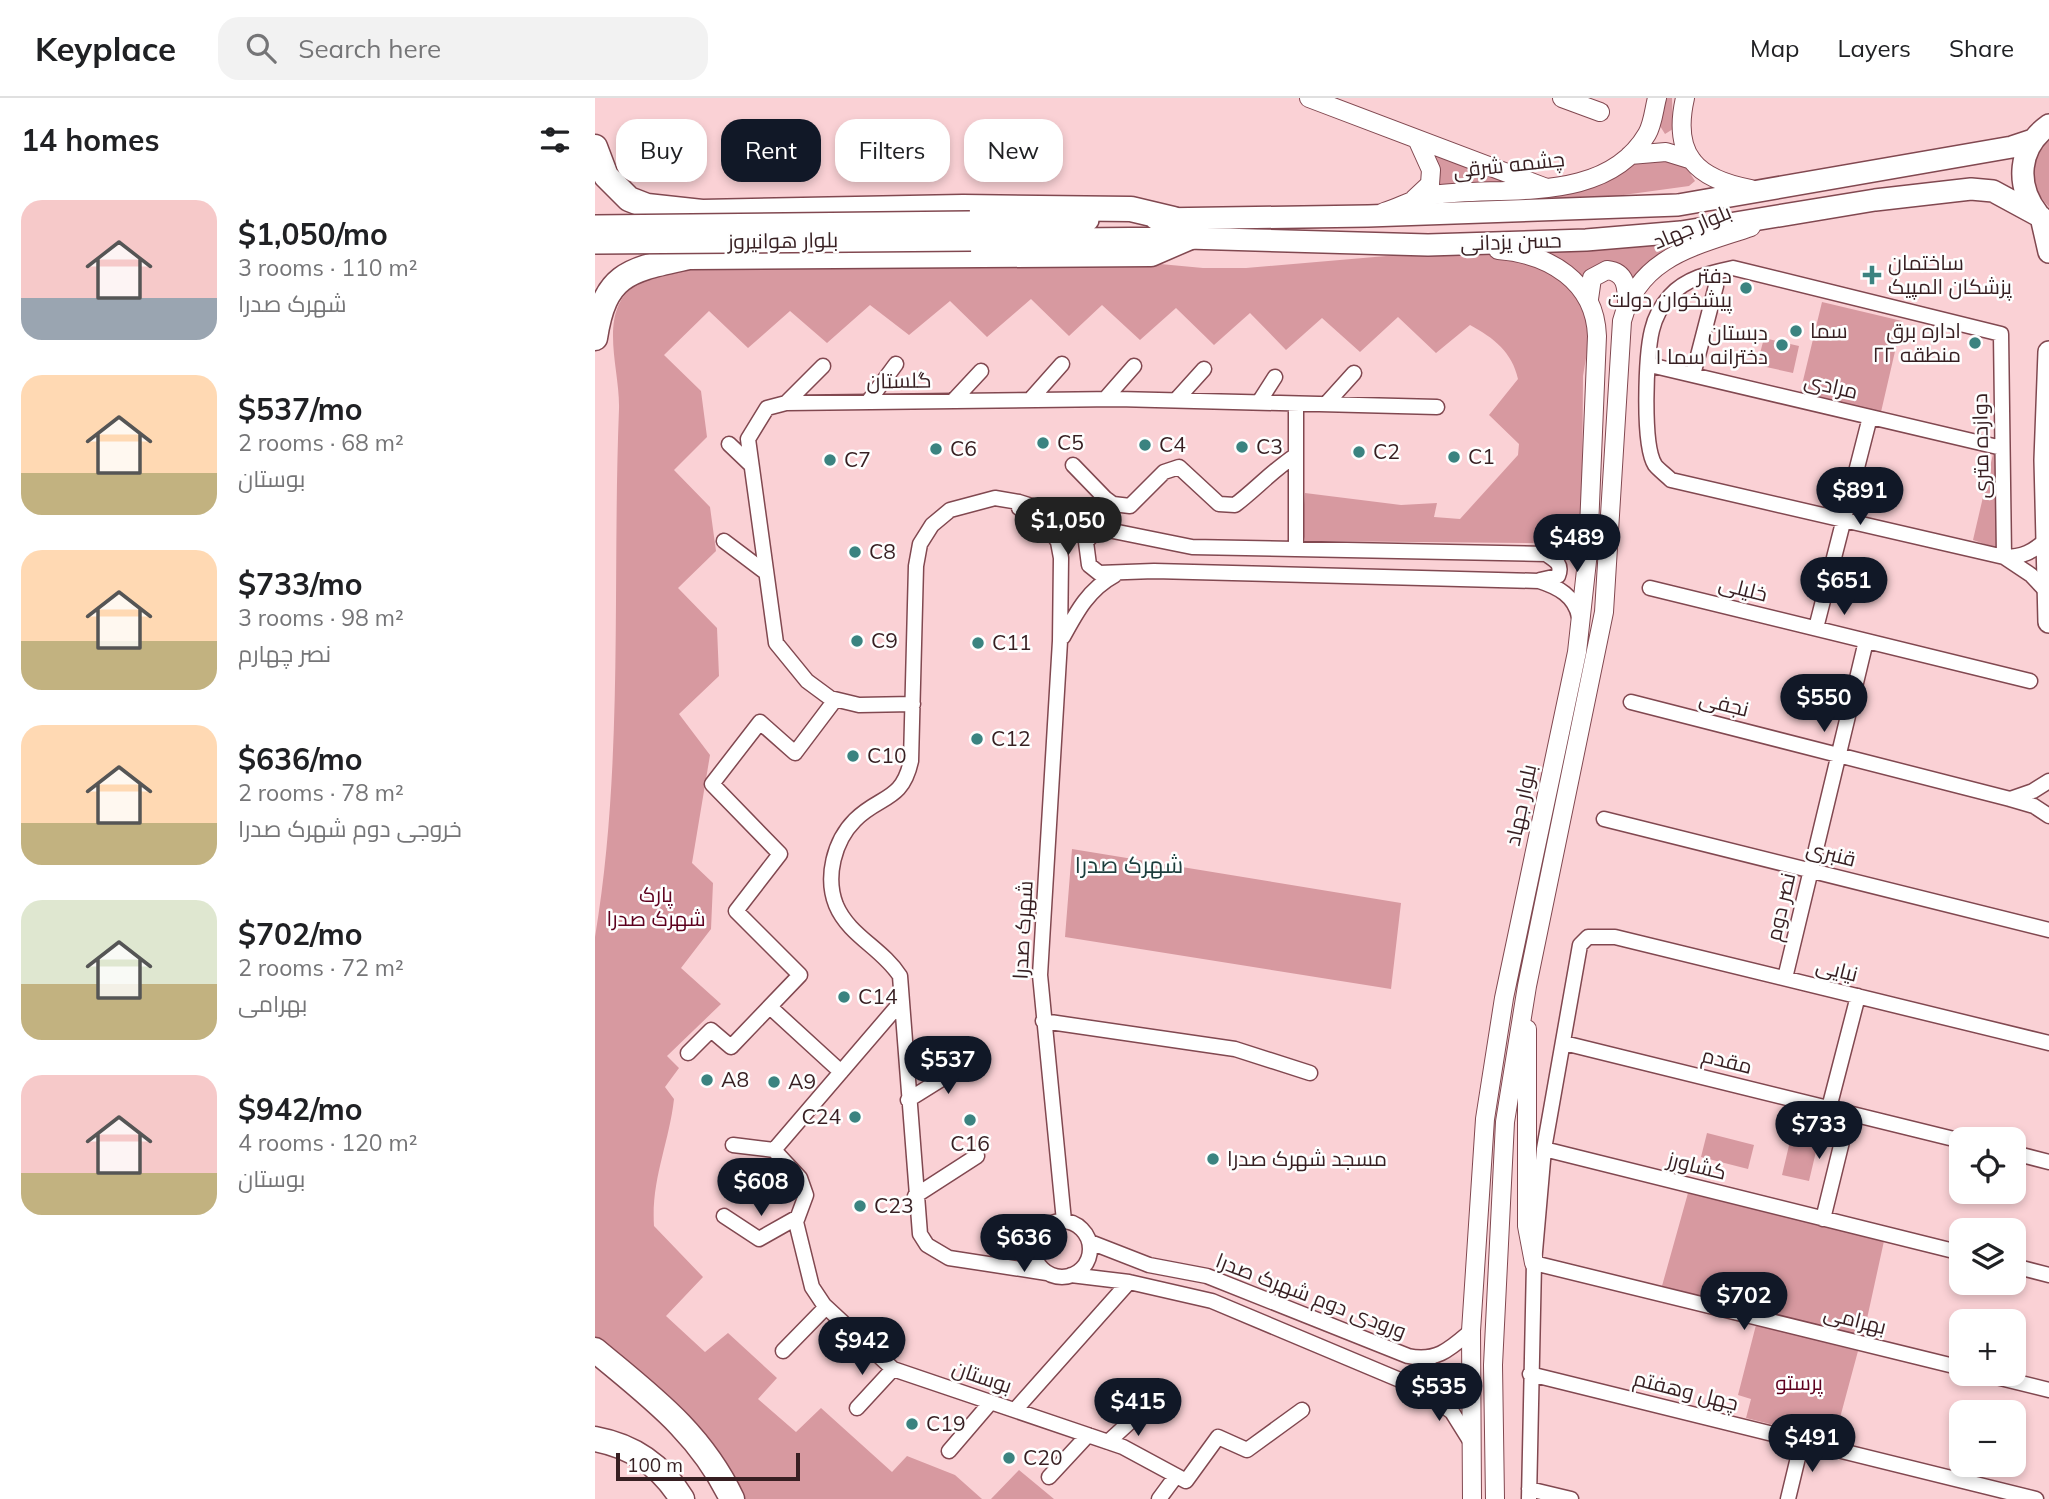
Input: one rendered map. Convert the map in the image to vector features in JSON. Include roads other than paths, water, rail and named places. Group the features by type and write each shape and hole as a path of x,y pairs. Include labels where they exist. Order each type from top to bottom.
{"highway":[{"path":"595,147 606,176 629,199 647,206 702,212"},
{"path":"963,206 1131,209 1181,228 1151,254 689,257 644,250 634,238 635,222 649,214 963,206"},
{"path":"595,338 602,304 620,278 638,268 689,257"},
{"path":"595,1350 687,1428 720,1474 732,1499"},
{"path":"595,1439 614,1443 646,1458 666,1476 682,1499"}],"main road":[{"name":"حسن یزدانی","path":"970,231 1181,228 1368,216 1678,205 2012,148 2044,128"},
{"path":"2044,128 2025,155 2022,171 2023,188 2030,204 2045,219 2049,252"},
{"name":"حسن یزدانی","path":"1181,228 1428,244 1586,240 1681,232 1875,200 1971,189 1993,191 2045,219"},
{"name":"بلوار هوانیروز","path":"595,226 970,231"},
{"name":"بلوار هوانیروز","path":"595,243 970,231"},
{"path":"2049,352 2045,460 2049,622"}],"street":[{"path":"1309,98 1544,187"},
{"path":"1562,98 1600,112"},
{"name":"چشمه شرقی","path":"1368,216 1434,195 1520,191 1570,184 1600,174 1630,155 1648,133 1657,98"},
{"path":"1685,98 1680,137 1692,160 1708,176 1724,184 1756,190"},
{"path":"1648,133 1650,140 1659,146 1671,144 1680,137"},
{"path":"1413,200 1430,184 1431,170 1417,139"},
{"path":"1630,155 1666,152 1692,160"},
{"name":"بلوار جهاد","path":"1495,1499 1492,1431 1496,1267 1509,1086 1604,612 1618,348 1627,304 1647,275 1665,258 1780,217"},
{"name":"بلوار جهاد","path":"1428,244 1510,251 1538,257 1570,276 1588,299 1596,316 1597,336 1589,523 1580,626 1491,1069 1485,1119 1471,1331 1472,1499"},
{"name":"دوازده متری","path":"1650,365 1651,332 1658,312 1669,297 1681,286 1706,275 1733,268 2001,334 2004,557"},
{"path":"1588,299 1592,278 1607,270 1619,274 1625,282 1627,304"},
{"path":"1693,375 1716,286"},
{"path":"868,402 896,364"},
{"path":"1030,400 1062,364"},
{"path":"1650,365 1648,446 1655,465 1671,480 2004,557 2019,557 2032,552 2046,540"},
{"name":"مرادی","path":"1650,365 2002,448"},
{"path":"786,403 823,366"},
{"path":"1105,399 1134,366"},
{"path":"1176,400 1204,369"},
{"path":"953,401 981,371"},
{"path":"1326,404 1354,373"},
{"path":"1259,402 1275,377"},
{"name":"گلستان","path":"913,704 859,705 835,700 807,681 776,643 748,439 755,422 767,408 786,403 1105,399 1437,407"},
{"path":"1296,404 1296,549"},
{"path":"1816,628 1870,417"},
{"path":"729,444 751,465"},
{"path":"1073,465 1114,504 1130,506 1164,472 1179,467 1219,504 1235,505 1262,486 1273,471 1296,455"},
{"path":"1472,1444 1452,1412 1419,1388 1212,1301 1129,1282 1071,1275 1055,1276 937,1254 920,1234 900,976 890,960 851,930 835,904 831,874 838,845 855,820 896,793 907,779 911,761 916,566 921,544 932,525 950,510 995,498 1031,505 1108,530 1192,547 1546,554 1573,543 1589,523"},
{"name":"شهرک صدرا","path":"995,498 1038,519 1049,528 1058,542 1062,576 1040,975 1064,1221"},
{"path":"1108,530 1094,533 1086,542 1085,553 1089,565 1099,573 1115,575 1154,571 1539,581 1558,576 1560,570 1559,564 1546,554"},
{"path":"724,541 765,572"},
{"path":"2004,557 2031,575 2048,593"},
{"path":"1060,641 1088,595 1100,583 1115,575"},
{"path":"1539,581 1561,589 1573,601 1580,626"},
{"name":"خلیلی","path":"1650,588 2030,681"},
{"name":"نصر دوم","path":"1785,978 1866,641"},
{"path":"688,1053 711,1030 731,1047 800,975 736,911 780,854 712,784 760,722 795,753 835,700"},
{"name":"نجفی","path":"1631,702 2010,799 2034,806 2049,816"},
{"path":"2010,799 2033,791 2049,781"},
{"name":"قنبری","path":"1604,820 2049,930"},
{"name":"نیایی","path":"1564,1043 1580,945 1588,937 1615,937 2049,1043"},
{"path":"1527,986 1527,1226 1534,1263"},
{"path":"1829,1108 1858,996"},
{"path":"733,1145 774,1150 901,1002"},
{"path":"769,1007 841,1072"},
{"path":"1043,1021 1235,1049 1310,1073"},
{"path":"1564,1043 1544,1149 1534,1263 1529,1374 1529,1494 1571,1499"},
{"name":"مقدم","path":"1564,1043 1949,1137"},
{"path":"908,1100 969,1062"},
{"path":"1823,1219 1849,1113"},
{"name":"کشاورز","path":"1544,1149 1949,1250"},
{"name":"بوستان","path":"774,1150 800,1178 806,1195 798,1217 805,1267 812,1287 826,1307 893,1369 1108,1442 1176,1476"},
{"path":"915,1196 977,1156"},
{"path":"2026,1156 2049,1162"},
{"path":"724,1216 759,1238 798,1217"},
{"path":"1047,1273 1036,1260 1037,1237 1048,1225 1064,1221 1079,1226 1090,1242 1087,1261 1071,1275"},
{"name":"ورودی دوم شهرک صدرا","path":"1090,1242 1149,1265 1207,1276 1415,1357 1435,1357 1446,1353 1471,1331"},
{"name":"بهرامی","path":"1534,1263 1949,1365"},
{"path":"2026,1269 2049,1275"},
{"path":"1015,1410 1129,1282"},
{"path":"783,1351 826,1307"},
{"path":"1415,1357 1425,1363 1435,1376 1430,1387 1419,1388"},
{"path":"857,1408 893,1369"},
{"name":"چهل وهفتم","path":"1529,1374 2036,1499"},
{"path":"2026,1384 2049,1390"},
{"path":"949,1451 991,1402"},
{"path":"1108,1442 1144,1409"},
{"path":"1159,1499 1176,1476 1186,1481 1218,1437 1247,1450 1302,1410"},
{"path":"1049,1477 1088,1435"},
{"path":"1788,1499 1802,1441"}],"place":[{"name":"ساختمان پزشکان المپیک","path":"1872,275"},
{"name":"دفتر پیشخوان دولت","path":"1746,288"},
{"name":"سما","path":"1796,331"},
{"name":"اداره برق منطقه ۲۲","path":"1975,343"},
{"name":"دبستان دخترانه سما ۱","path":"1782,345"},
{"name":"C5","path":"1043,443"},
{"name":"C4","path":"1145,445"},
{"name":"C3","path":"1242,447"},
{"name":"C6","path":"936,449"},
{"name":"C2","path":"1359,452"},
{"name":"C1","path":"1454,457"},
{"name":"C7","path":"830,460"},
{"name":"C8","path":"855,552"},
{"name":"C9","path":"857,641"},
{"name":"C11","path":"978,643"},
{"name":"C12","path":"977,739"},
{"name":"C10","path":"853,756"},
{"name":"C14","path":"844,997"},
{"name":"A8","path":"707,1080"},
{"name":"A9","path":"774,1082"},
{"name":"C24","path":"855,1117"},
{"name":"C16","path":"970,1120"},
{"name":"مسجد شهرک صدرا","path":"1213,1159"},
{"name":"C23","path":"860,1206"},
{"name":"C19","path":"912,1424"},
{"name":"C20","path":"1009,1458"}],"district":[{"name":"شهرک صدرا","path":"1129,865"}],"park label":[{"name":"پارک شهرک صدرا","path":"656,907"},
{"name":"پرستو","path":"1799,1383"}]}
